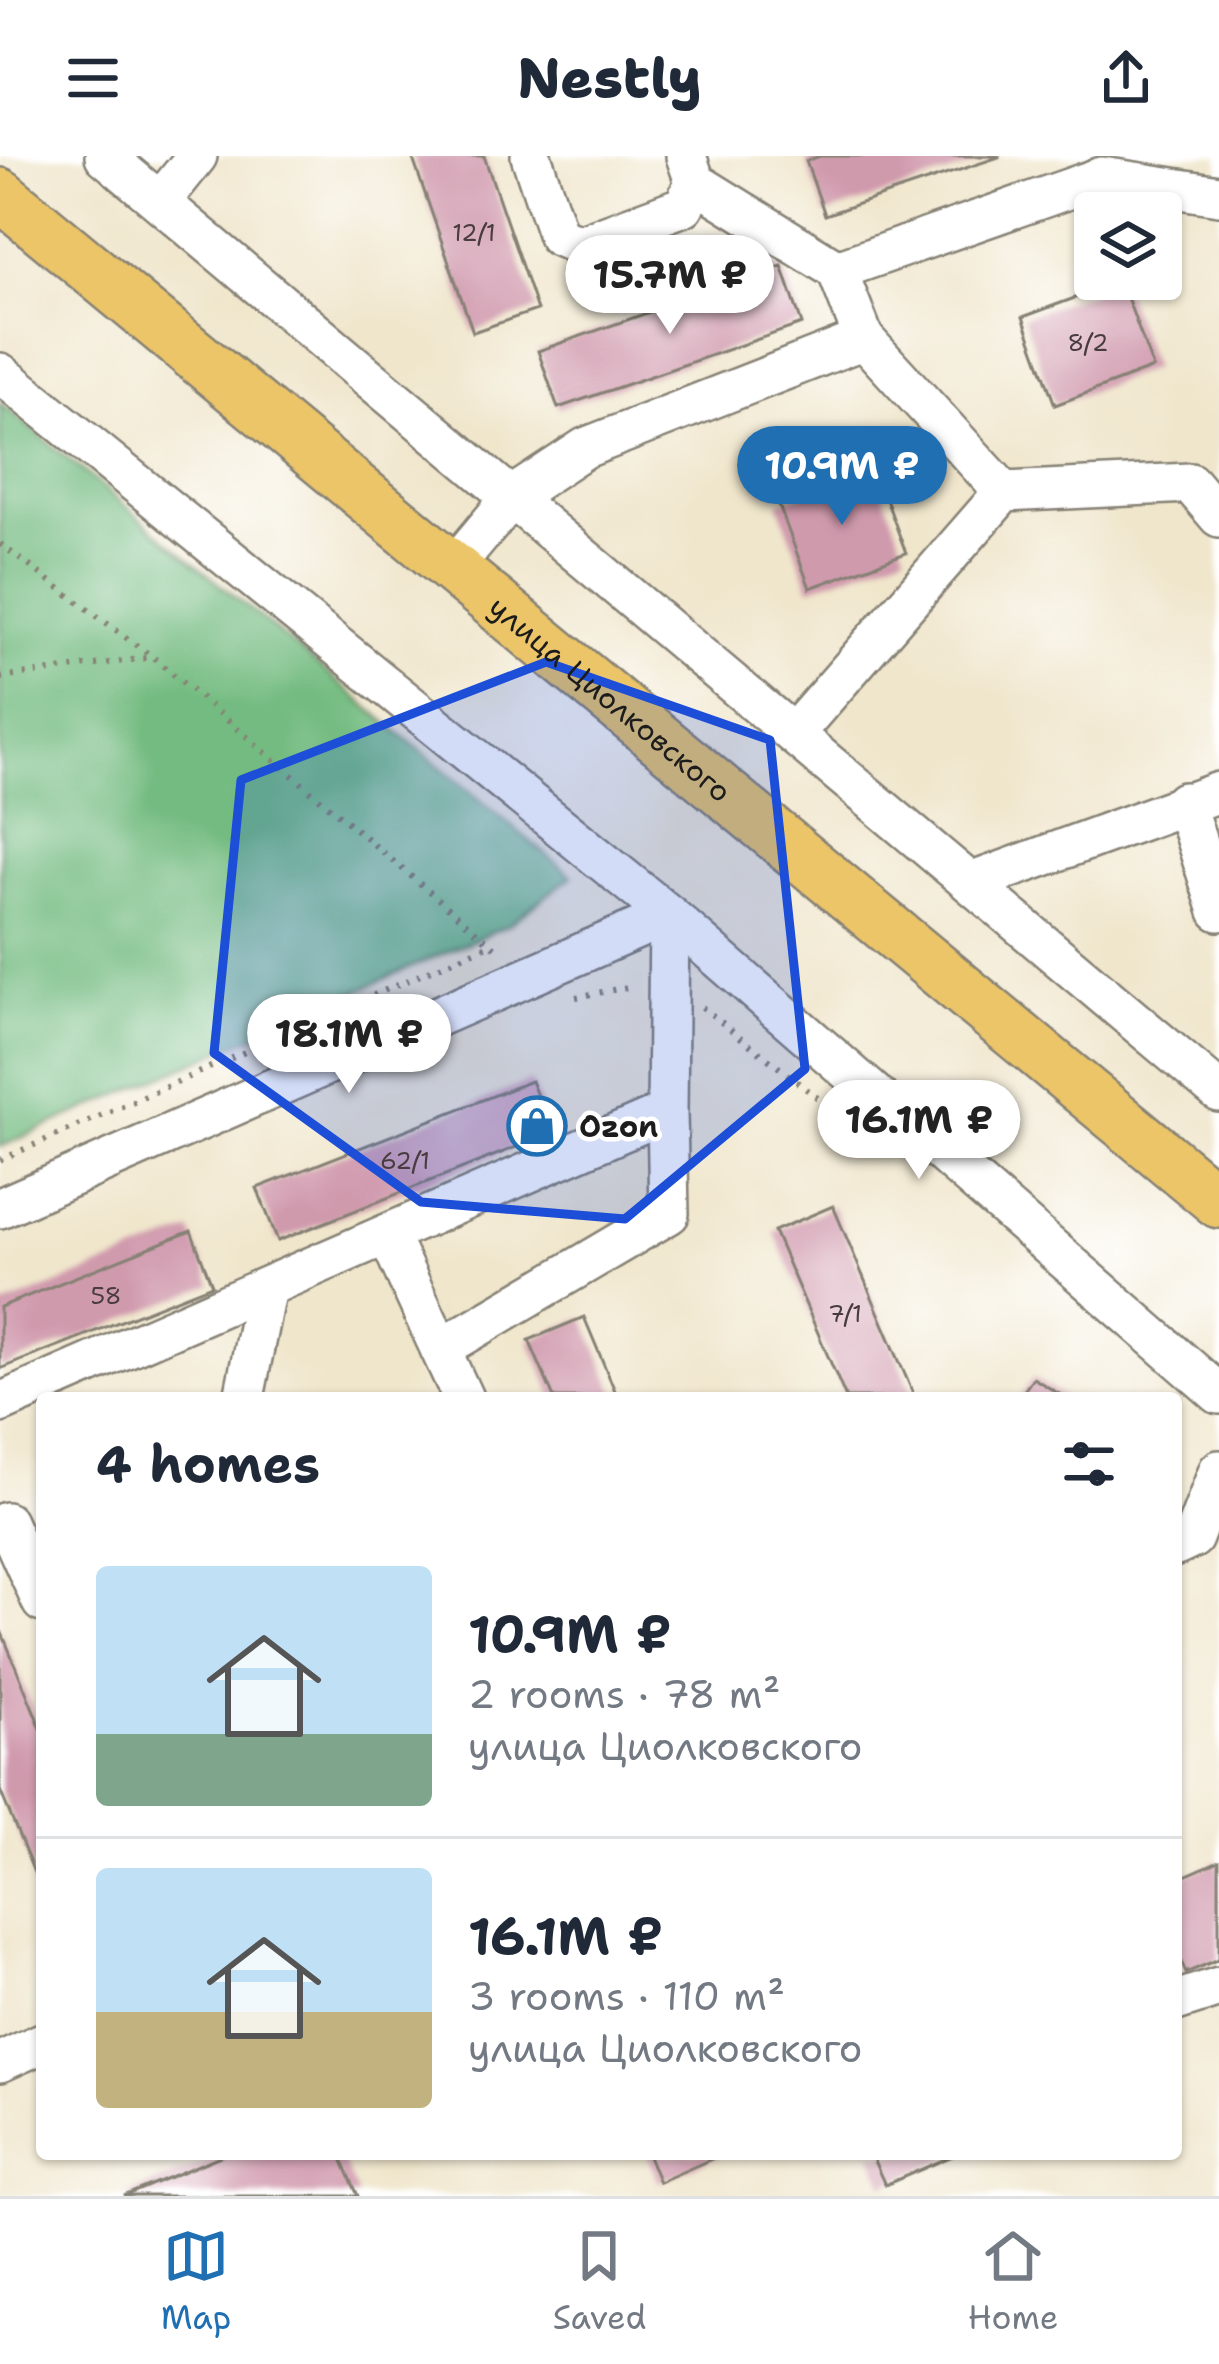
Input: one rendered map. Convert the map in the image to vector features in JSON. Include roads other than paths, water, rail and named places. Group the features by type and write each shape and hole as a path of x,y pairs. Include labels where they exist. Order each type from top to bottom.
{"main road":[{"name":"улица Циолковского","path":"0,194 1219,1202"}],"street":[{"path":"105,156 796,731 1219,1092"},
{"path":"161,201 197,156"},
{"path":"531,156 558,236 579,245 684,206 691,169 837,270 864,339 1004,492"},
{"path":"837,270 1102,177 1219,195"},
{"path":"453,568 514,495 585,448 864,339"},
{"path":"0,373 669,915 1219,1394"},
{"path":"796,731 1004,492 1190,483 1219,517"},
{"path":"973,882 1202,797 1219,911"},
{"path":"0,1208 669,915"},
{"path":"440,1349 668,1214 669,915"},
{"path":"0,1403 667,1112"},
{"path":"387,1234 458,1392"},
{"path":"245,1392 266,1287"},
{"path":"1182,1543 1193,1538 1219,1470"},
{"path":"14,1519 36,1584"},
{"path":"1182,1999 1219,1987"},
{"path":"0,2062 36,2046"}],"place":[{"name":"Ozon","path":"537,1126"}]}
